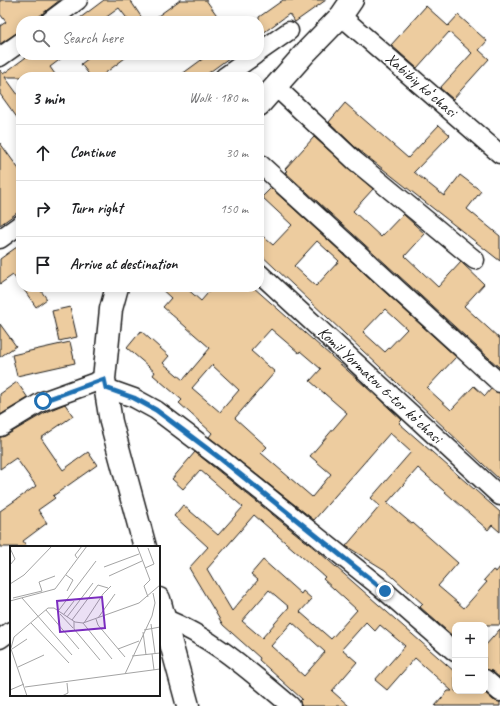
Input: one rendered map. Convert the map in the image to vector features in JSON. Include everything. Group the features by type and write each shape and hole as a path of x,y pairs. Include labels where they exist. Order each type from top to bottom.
{"street":[{"path":"57,16 78,0"},
{"path":"264,100 307,50 347,8"},
{"name":"Xabibiy koʻchasi","path":"347,8 500,154"},
{"path":"264,48 289,31"},
{"path":"0,58 16,46"},
{"path":"231,72 248,60"},
{"path":"276,87 355,161 475,260"},
{"path":"264,168 500,383"},
{"path":"0,239 16,228"},
{"name":"Komil Yormatov 6-tor koʻchasi","path":"264,279 500,496"},
{"path":"116,292 111,309 105,384 111,422 145,546"},
{"path":"0,427 43,401 105,384 140,401 156,410 191,437 385,591 452,649"},
{"path":"162,608 188,706"},
{"path":"162,608 212,642 290,706"},
{"path":"0,639 10,631"},
{"path":"488,682 500,692"}],"building":[{"path":"0,0 60,0 39,16 16,16 16,33 0,44 0,26 6,22 0,14"},
{"path":"104,0 130,0 141,16 125,16 119,8 108,16 83,16"},
{"path":"180,0 206,0 217,16 158,16"},
{"path":"283,0 326,0 295,22 289,14 264,32 264,16 260,16"},
{"path":"426,6 448,26 458,15 487,41 479,50 489,59 453,99 440,88 472,53 449,32 417,68 391,45"},
{"path":"22,60 59,60 50,67 54,72 16,72 16,77 5,77 16,92 16,116 0,94 0,70 3,74"},
{"path":"86,60 122,60 107,72 87,72 81,64"},
{"path":"201,60 226,60 210,72 185,72"},
{"path":"345,103 408,158 439,125 450,135 414,172 444,196 460,175 481,191 467,209 500,236 500,261 355,147 329,122"},
{"path":"314,137 373,189 353,211 381,237 403,214 425,234 405,256 438,287 461,262 484,284 464,306 500,339 500,368 285,172 287,171 285,169"},
{"path":"0,143 16,165 16,214 0,225"},
{"path":"271,188 456,357 427,388 451,410 474,386 485,396 491,389 500,393 500,480 264,258 264,237 273,245 292,225 264,199 264,195","holes":["317,241 339,261 316,286 294,266","385,309 407,329 385,352 363,332"]},
{"path":"16,248 16,279 13,275 0,284 0,259"},
{"path":"26,292 42,292 47,299 36,307"},
{"path":"164,292 191,292 201,301 209,292 259,292 402,420 399,423 500,512 500,532 492,525 488,530 418,468 387,503 412,524 413,523 458,563 438,586 464,608 487,582 484,580 493,570 496,572 500,567 500,625 488,625 488,622 452,622 452,635 420,607 423,604 385,570 346,546 380,506 371,498 411,452 390,433 314,520 209,437 212,433 179,403 182,400 153,375 155,372 127,348 141,331 169,356 163,363 183,380 210,348 163,307 171,298","holes":["271,329 299,353 300,351 321,369 310,381 347,413 310,456 331,474 312,497 261,453 267,447 235,418 275,372 251,351","212,365 239,390 220,412 192,388"]},
{"path":"70,307 77,337 59,341 52,311"},
{"path":"0,324 16,346 0,357"},
{"path":"70,342 75,363 17,376 12,355"},
{"path":"17,382 28,398 0,415 0,394"},
{"path":"65,404 73,416 41,438 63,470 88,452 97,465 53,496 55,498 38,510 47,523 23,541 26,546 0,547 0,511 36,486 16,458 0,469 0,437 5,436 48,411"},
{"path":"195,452 319,552 452,669 452,691 415,658 387,690 375,680 405,646 380,625 375,631 366,622 342,649 357,662 332,691 349,706 301,706 300,701 302,699 259,660 260,658 223,625 189,568 208,547 174,516 183,505 218,535 243,507 200,470 183,489 172,479","holes":["254,515 325,577 323,579 357,610 331,639 300,612 312,599 303,591 301,594 263,560 251,574 258,580 232,611 207,569","269,590 289,607 262,638 242,621","292,622 325,652 304,676 271,646"]},
{"path":"500,629 500,678 492,671 488,670 488,643"},
{"path":"448,691 452,691 452,694 486,694 493,700 500,702 500,706 435,706"}],"route":[{"path":"43,401 104,379 106,388 134,398 156,410 221,459 385,591"}]}
